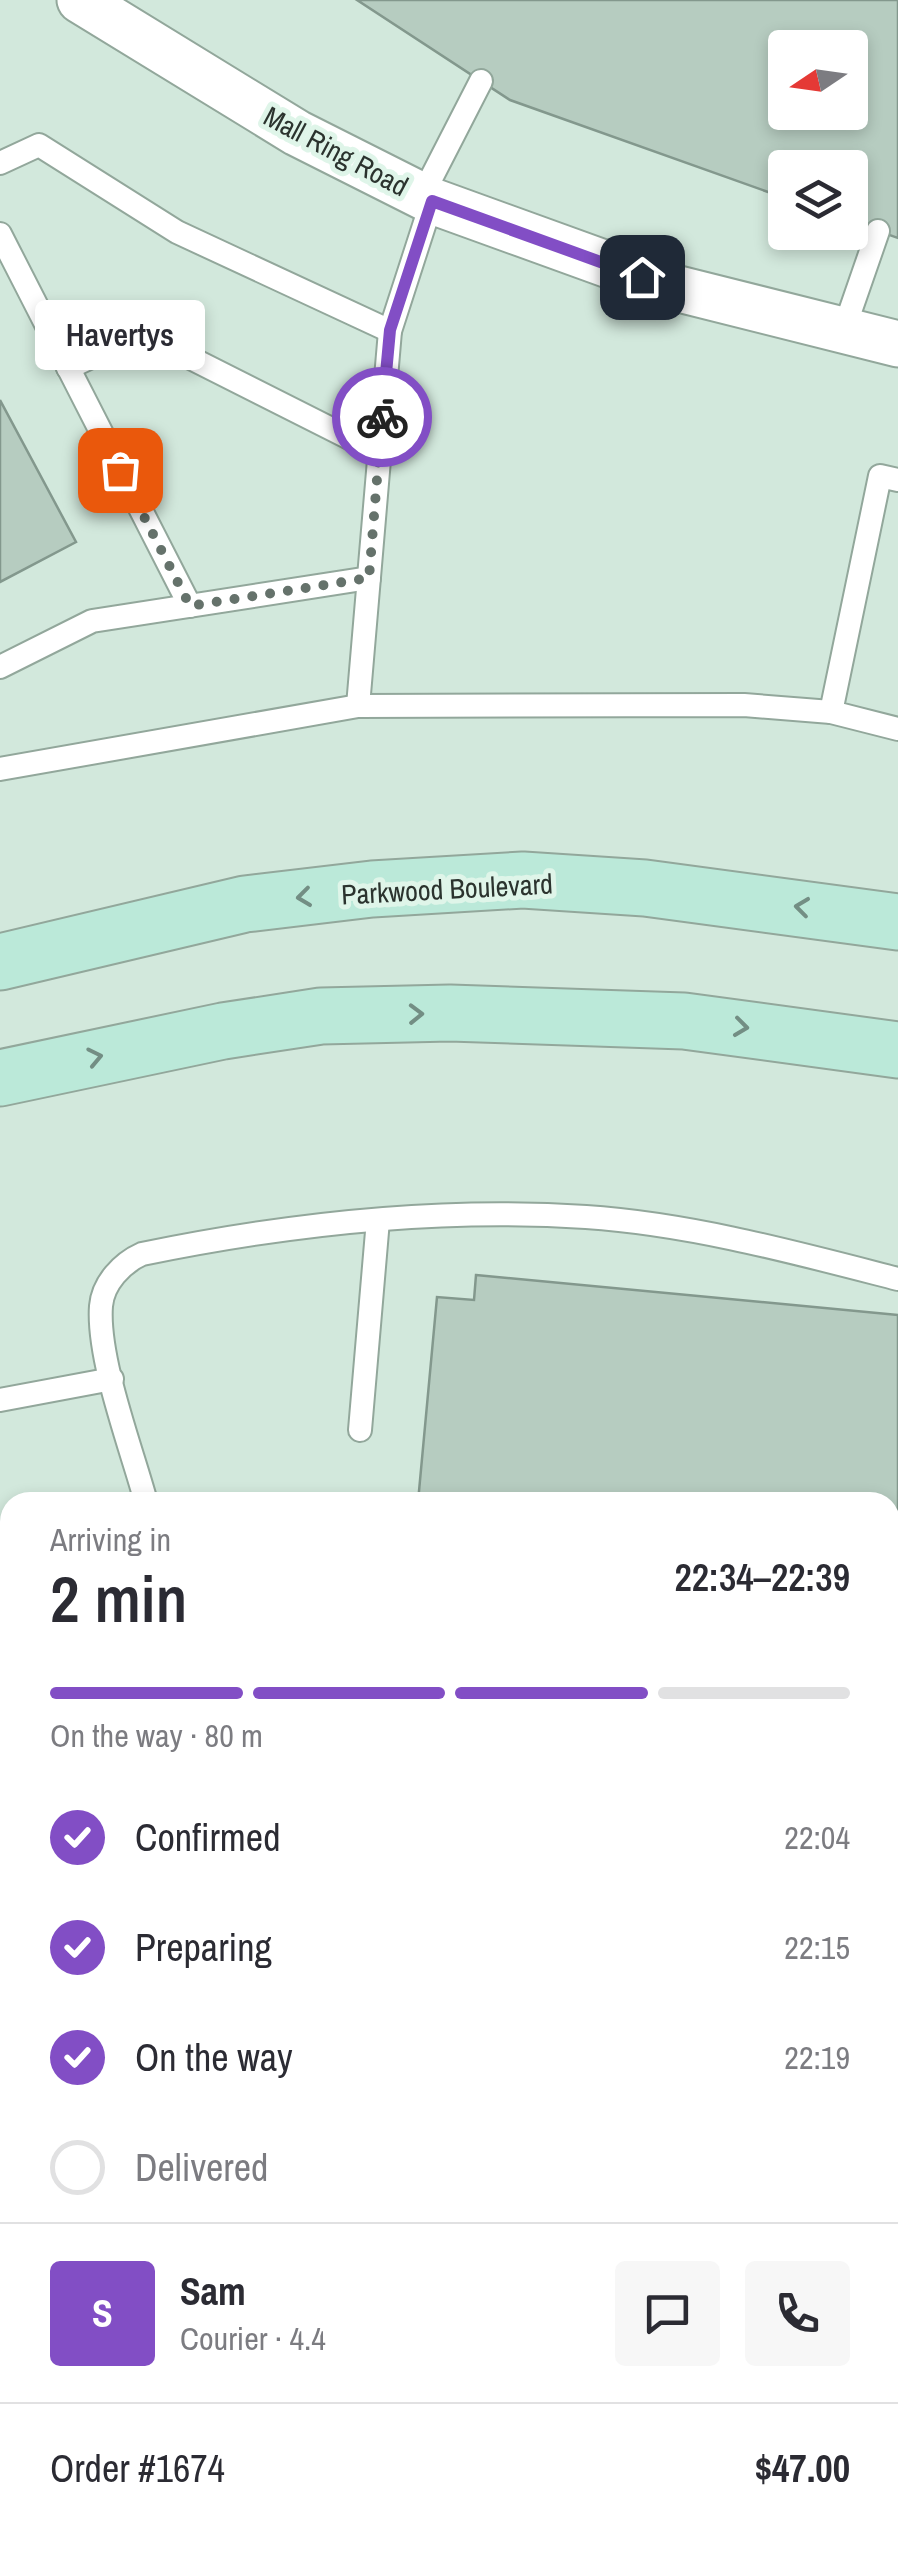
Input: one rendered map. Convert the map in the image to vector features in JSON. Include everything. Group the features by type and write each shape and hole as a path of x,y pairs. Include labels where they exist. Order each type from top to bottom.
{"main road":[{"name":"Parkwood Boulevard","path":"0,962 245,904 372,889 523,880 645,888 898,922"},
{"path":"0,1078 223,1031 321,1016 450,1013 684,1021 898,1050"}],"street":[{"name":"Mall Ring Road","path":"80,0 297,133 427,198 667,286 898,344"}],"lane":[{"path":"358,706 390,330 427,198 480,80"},
{"path":"0,163 39,145 176,232 390,330"},
{"path":"844,332 878,231"},
{"path":"0,234 190,606"},
{"path":"68,368 141,333 379,453"},
{"path":"831,712 880,476 898,480"},
{"path":"0,667 92,621 369,578"},
{"path":"0,769 358,706 744,704 831,712 898,729"},
{"path":"143,1492 112,1379 101,1304 106,1288 127,1261 240,1234 429,1214 588,1217 769,1246 898,1279"},
{"path":"360,1430 378,1220"},
{"path":"0,1400 112,1379"}],"building":[{"path":"357,0 898,0 898,238 868,227 868,150 768,150 768,192 510,100"},
{"path":"0,400 76,542 0,582"},
{"path":"476,1275 898,1315 898,1492 419,1492 437,1297 474,1300"}],"way so far":[{"path":"120,470 190,606 369,578 382,417"}],"place":[{"name":"Havertys","path":"120,470"}],"route":[{"path":"382,417 390,330 432,201 642,277"}]}
